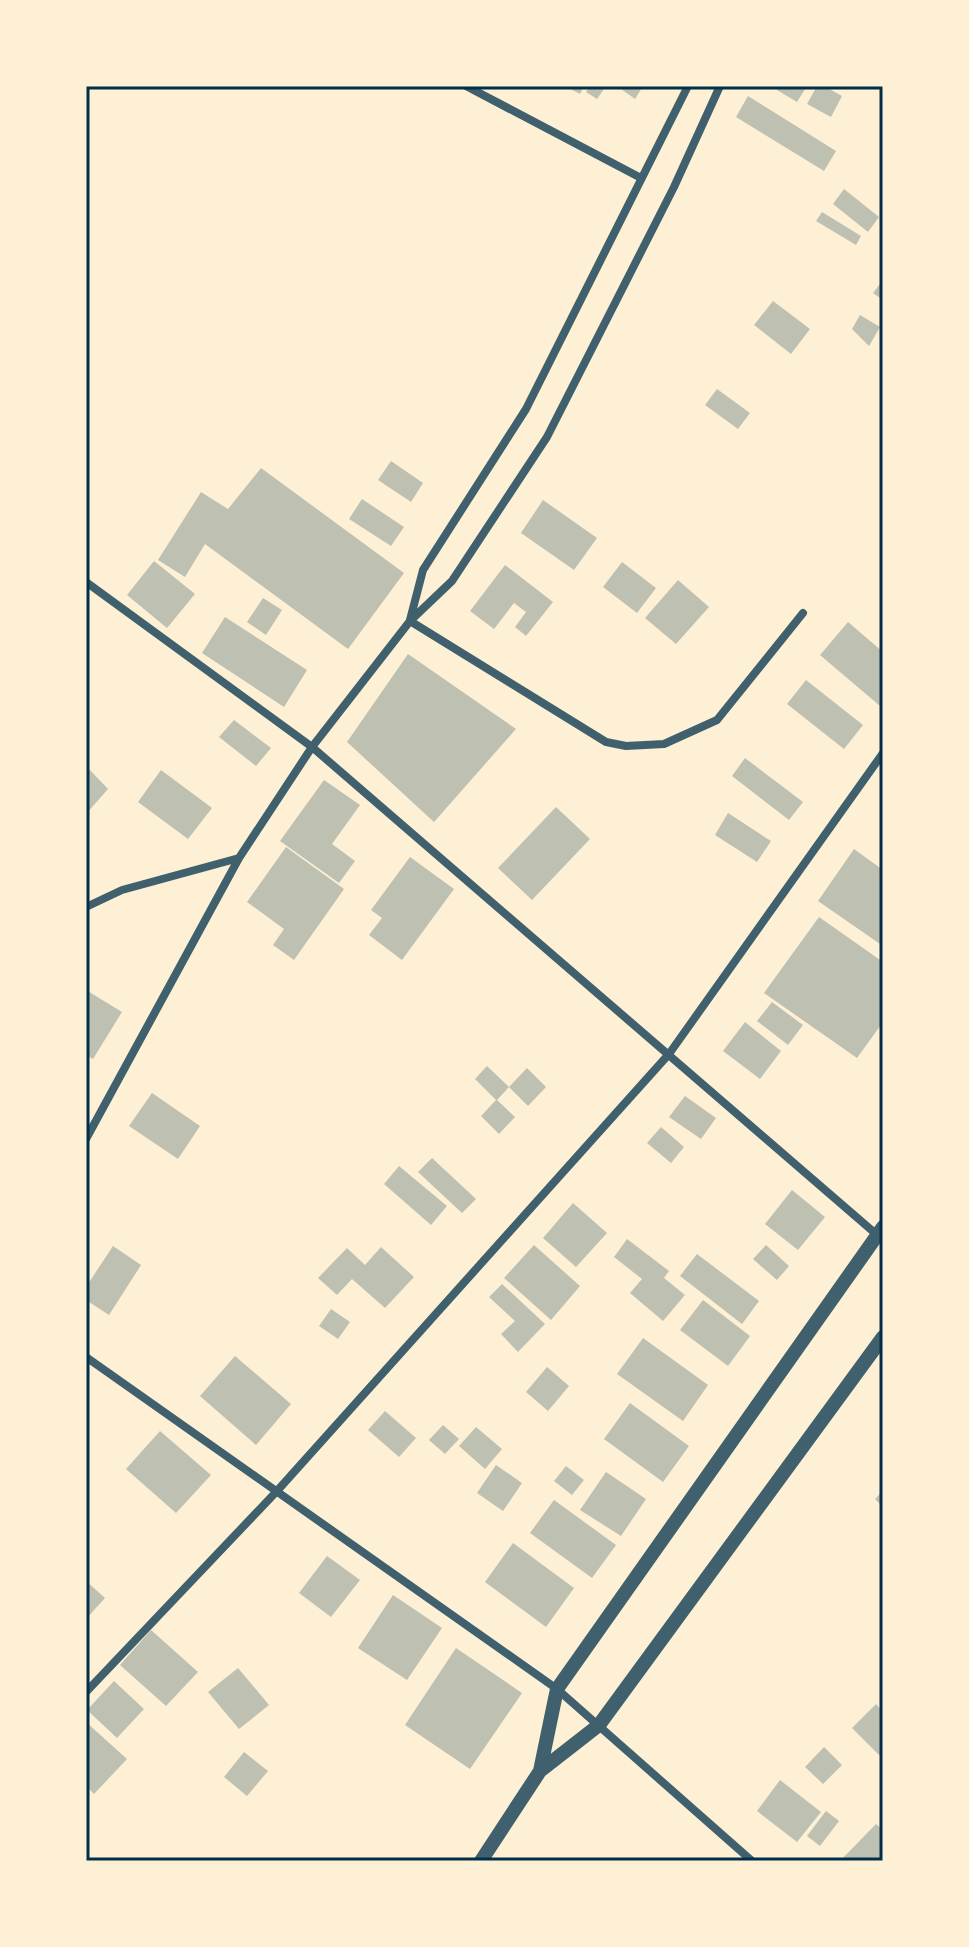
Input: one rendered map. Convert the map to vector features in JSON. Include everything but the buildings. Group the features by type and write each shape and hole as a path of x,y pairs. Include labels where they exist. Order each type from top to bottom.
{"street":[{"path":"466,86 641,178"},
{"path":"410,621 423,570 526,409 688,86"},
{"path":"86,1139 239,858 312,747 410,621 452,581 547,437 674,187 720,86"},
{"path":"86,582 312,747 881,1234 557,1689 540,1771"},
{"path":"410,621 606,742 626,746 664,744 717,720 803,613"},
{"path":"86,1692 277,1491 669,1054 883,753"},
{"path":"86,907 122,890 239,858"},
{"path":"481,1861 540,1771 599,1725 883,1337"},
{"path":"86,1357 557,1689 752,1861"}]}
